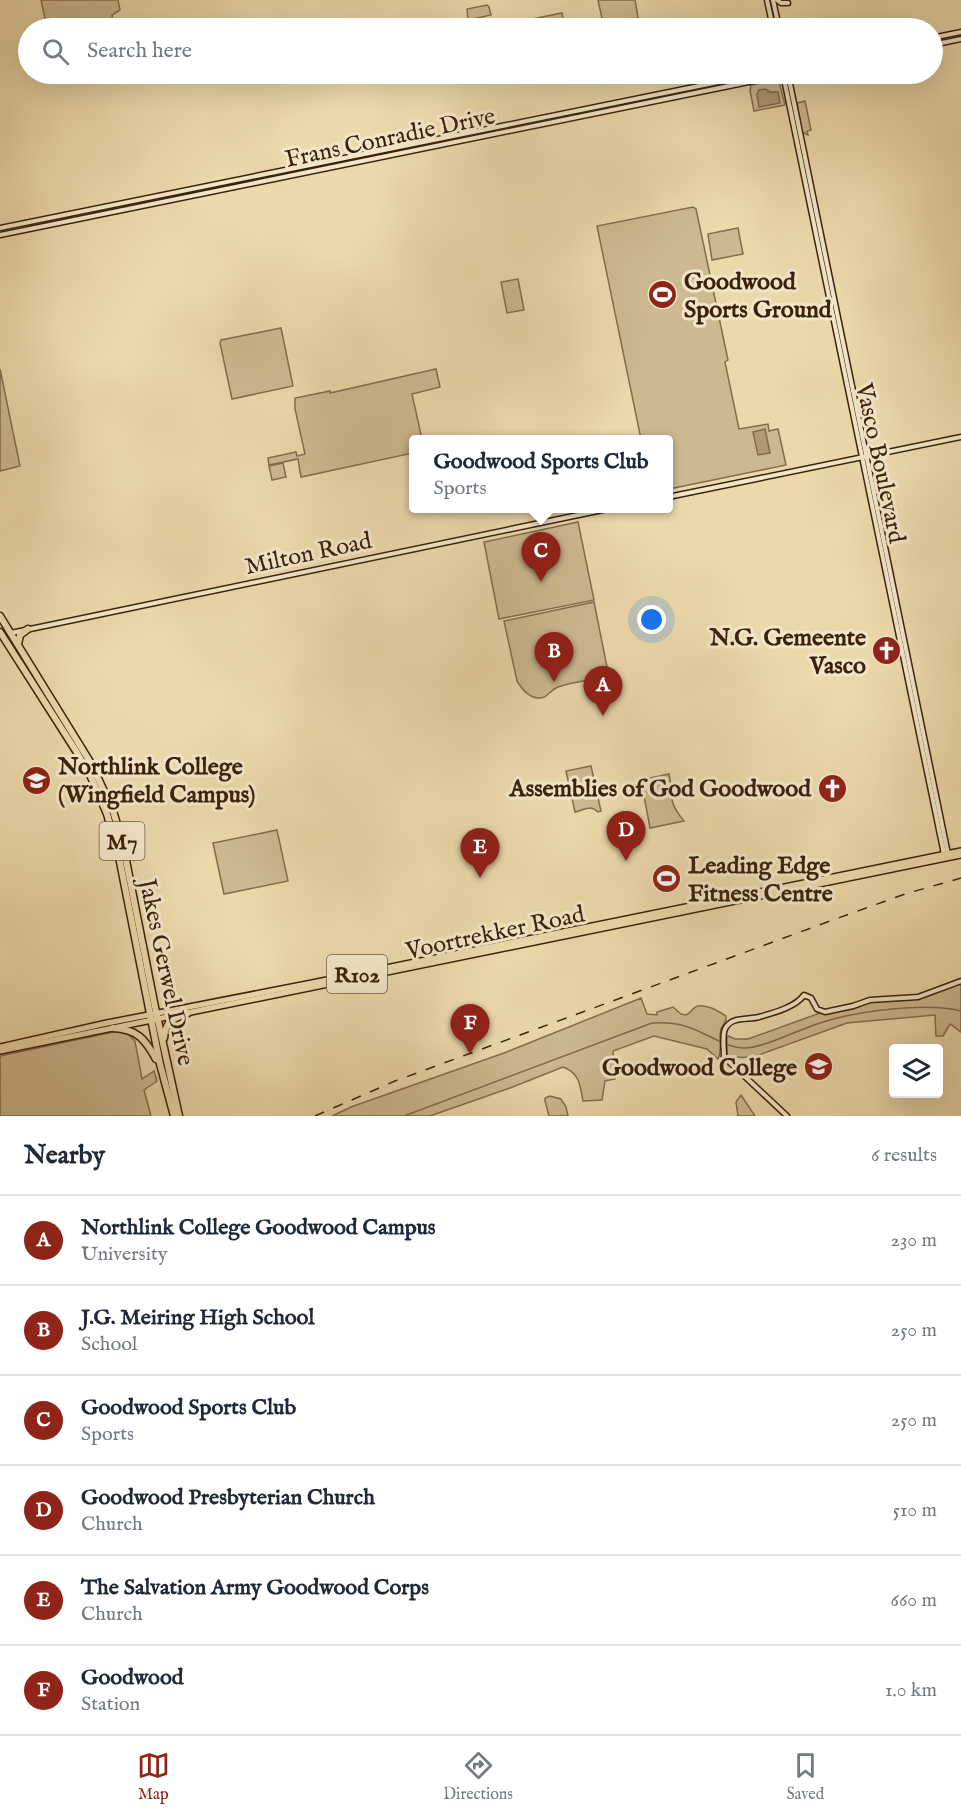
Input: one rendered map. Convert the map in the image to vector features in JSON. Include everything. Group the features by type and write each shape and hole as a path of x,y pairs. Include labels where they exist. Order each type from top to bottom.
{"highway":[{"name":"Jakes Gerwel Drive","path":"0,616 78,743 101,783 113,811 122,840 160,1064 174,1116"},
{"path":"0,625 5,633 11,633 10,640 40,695"},
{"path":"18,644 20,635 28,629"},
{"name":"Jakes Gerwel Drive","path":"0,632 76,751 103,803 117,848 153,1017 164,1047 179,1116"},
{"path":"78,743 103,796 103,803 113,811"},
{"path":"164,1047 165,1030 168,1024 171,1020 188,1013"},
{"path":"113,1028 128,1030 139,1035 160,1064"}],"main road":[{"path":"767,0 771,18"},
{"path":"775,0 788,3"},
{"path":"775,0 778,18"},
{"path":"943,36 961,32"},
{"path":"943,43 961,39"},
{"name":"Frans Conradie Drive","path":"0,228 709,84"},
{"name":"Frans Conradie Drive","path":"0,235 736,84"},
{"name":"Vasco Boulevard","path":"787,84 946,857"},
{"path":"673,496 961,437"},
{"name":"Milton Road","path":"11,633 588,513"},
{"name":"Voortrekker Road","path":"0,1049 113,1028 153,1017 188,1013 961,853"},
{"name":"Voortrekker Road","path":"0,1049 946,857"},
{"path":"787,1116 724,1057 724,1035 726,1026 731,1022 761,1016 797,1003 804,994 811,998 818,1010 825,1012 872,1000 921,996 961,981"}],"shaded area":[{"path":"41,0 118,0 120,10 112,15 112,18 45,18"},
{"path":"598,0 635,0 638,18 602,18"},
{"path":"487,5 491,15 468,18 467,9"},
{"path":"562,13 563,18 537,18"},
{"path":"780,84 785,105 754,111 751,85"},
{"path":"759,90 778,92 780,103 759,107 757,94"},
{"path":"805,101 811,130 807,131 808,135 802,132 797,103"},
{"name":"Goodwood Sports Ground","path":"693,207 696,209 728,360 725,362 739,429 768,424 769,431 778,429 786,465 673,488 673,435 640,435 597,226"},
{"path":"738,228 743,254 712,260 708,234"},
{"path":"518,279 524,310 507,313 501,282"},
{"path":"281,328 293,386 232,399 221,340"},
{"path":"0,369 20,466 0,471"},
{"path":"436,369 440,387 412,394 421,435 409,435 409,454 301,477 298,459 269,465 268,458 296,452 297,456 305,454 295,409 295,398 330,391 330,393"},
{"path":"765,429 770,453 758,455 753,432"},
{"path":"283,463 286,477 272,480 269,466"},
{"path":"578,522 594,600 499,619 484,542"},
{"path":"594,602 609,677 564,685 555,688 541,698 528,694 517,681 504,621"},
{"path":"591,766 601,811 590,808 575,812 566,771"},
{"path":"669,774 673,803 684,821 650,828 641,780"},
{"path":"277,830 288,881 224,894 213,843"},
{"path":"961,983 961,1032 950,1024 943,1036 936,1036 935,1015 847,1023 756,1056 739,1057 727,1054 728,1036 735,1039 748,1039 820,1013 853,1009 873,1001 913,999"},
{"path":"641,998 647,1014 657,1015 657,1012 673,1007 686,1015 696,1007 705,1006 726,1016 720,1033 718,1059 707,1049 654,1036 613,1051 615,1079 605,1081 602,1100 583,1101 576,1076 563,1067 430,1116 332,1116 351,1107 504,1053"},
{"path":"118,1031 129,1035 135,1041 142,1079 154,1071 157,1081 144,1090 151,1116 0,1116 0,1056"},
{"path":"741,1095 755,1116 738,1116 736,1102"},
{"path":"550,1096 561,1099 568,1116 549,1116 545,1098"}],"waterway":[{"path":"726,1044 739,1048 752,1047 823,1022 873,1011 930,1007 961,1011"},
{"path":"404,1116 652,1023 680,1025 721,1042"}],"railway":[{"path":"315,1116 395,1081 905,894 961,878"}],"place":[{"name":"Goodwood Sports Ground","path":"663,295"},
{"name":"Goodwood Sports Club","path":"541,582"},
{"name":"N.G. Gemeente Vasco","path":"887,651"},
{"name":"J.G. Meiring High School","path":"554,682"},
{"name":"Northlink College Goodwood Campus","path":"603,716"},
{"name":"Northlink College (Wingfield Campus)","path":"37,780"},
{"name":"Assemblies of God Goodwood","path":"832,788"},
{"name":"Goodwood Presbyterian Church","path":"626,861"},
{"name":"The Salvation Army Goodwood Corps","path":"480,878"},
{"name":"Leading Edge Fitness Centre","path":"667,879"},
{"name":"Goodwood","path":"470,1054"},
{"name":"Goodwood College","path":"818,1067"}]}
